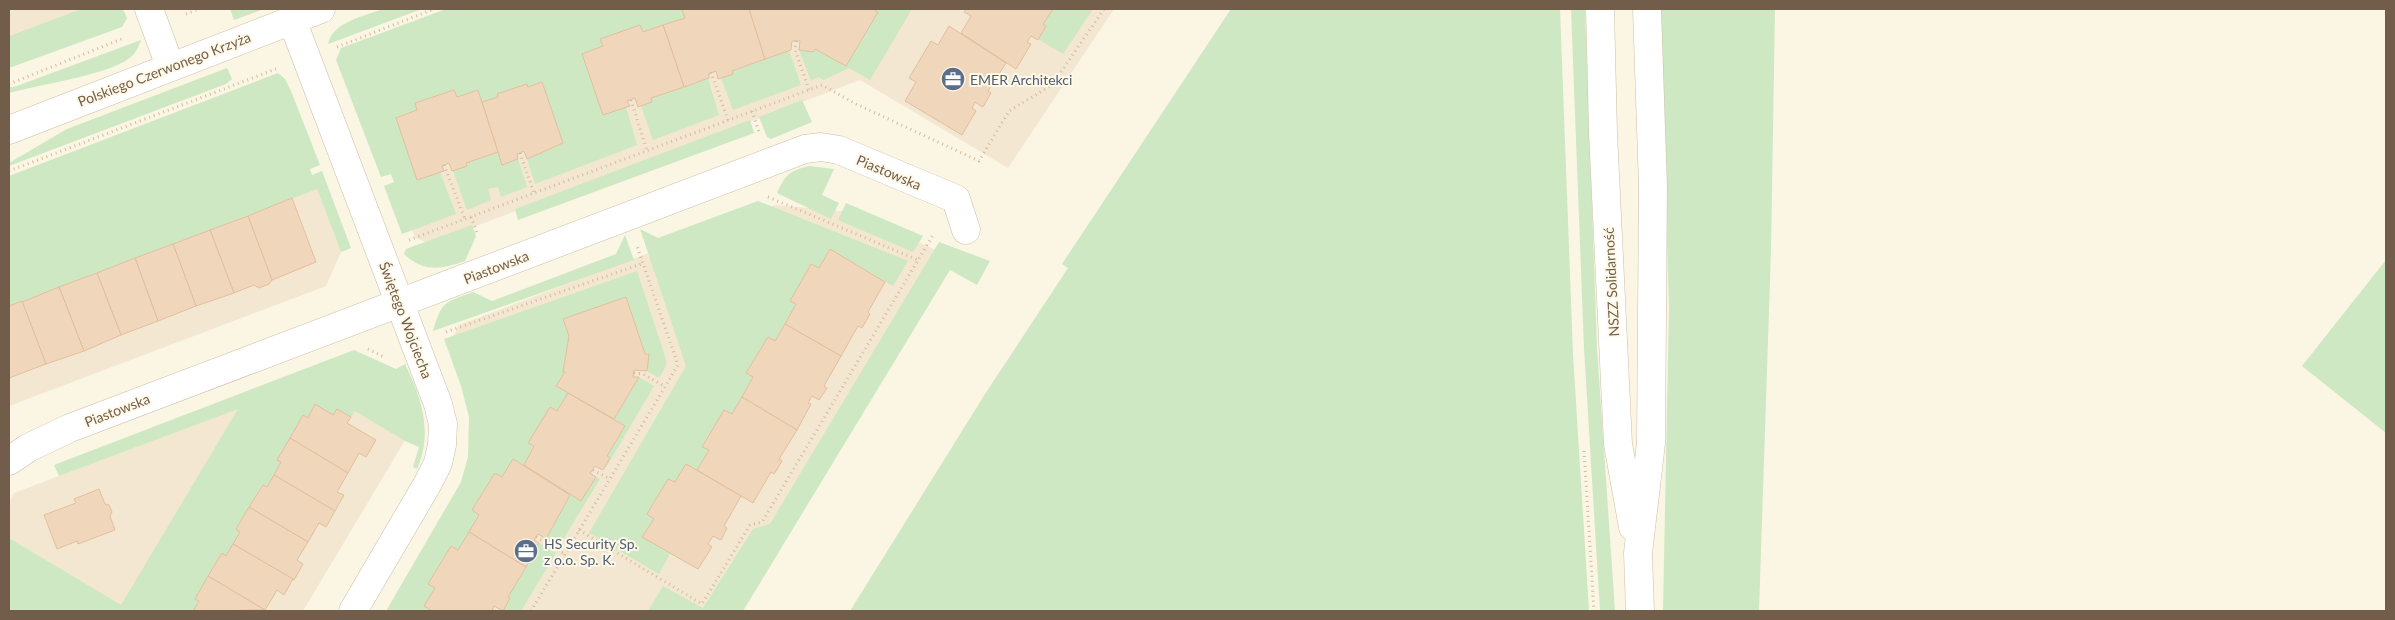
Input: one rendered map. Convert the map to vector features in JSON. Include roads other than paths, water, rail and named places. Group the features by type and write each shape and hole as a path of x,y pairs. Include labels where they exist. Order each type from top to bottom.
{"street":[{"name":"Polskiego Czerwonego Krzyża","path":"9,130 321,9"},
{"name":"NSZZ Solidarność","path":"1600,9 1603,133 1618,444 1638,553 1640,611"},
{"name":"NSZZ Solidarność","path":"1638,553 1651,443 1653,187 1647,9"},
{"path":"152,17 170,66"},
{"name":"Świętego Wojciecha","path":"292,20 330,125 438,404 443,424 442,446 438,463 428,484 353,611"},
{"name":"Piastowska","path":"9,461 28,448 70,428 805,149 821,147 839,150 956,199 966,230"}],"place":[{"name":"EMER Architekci","path":"953,79"},
{"name":"HS Security Sp. z o.o. Sp. K.","path":"526,551"}]}
